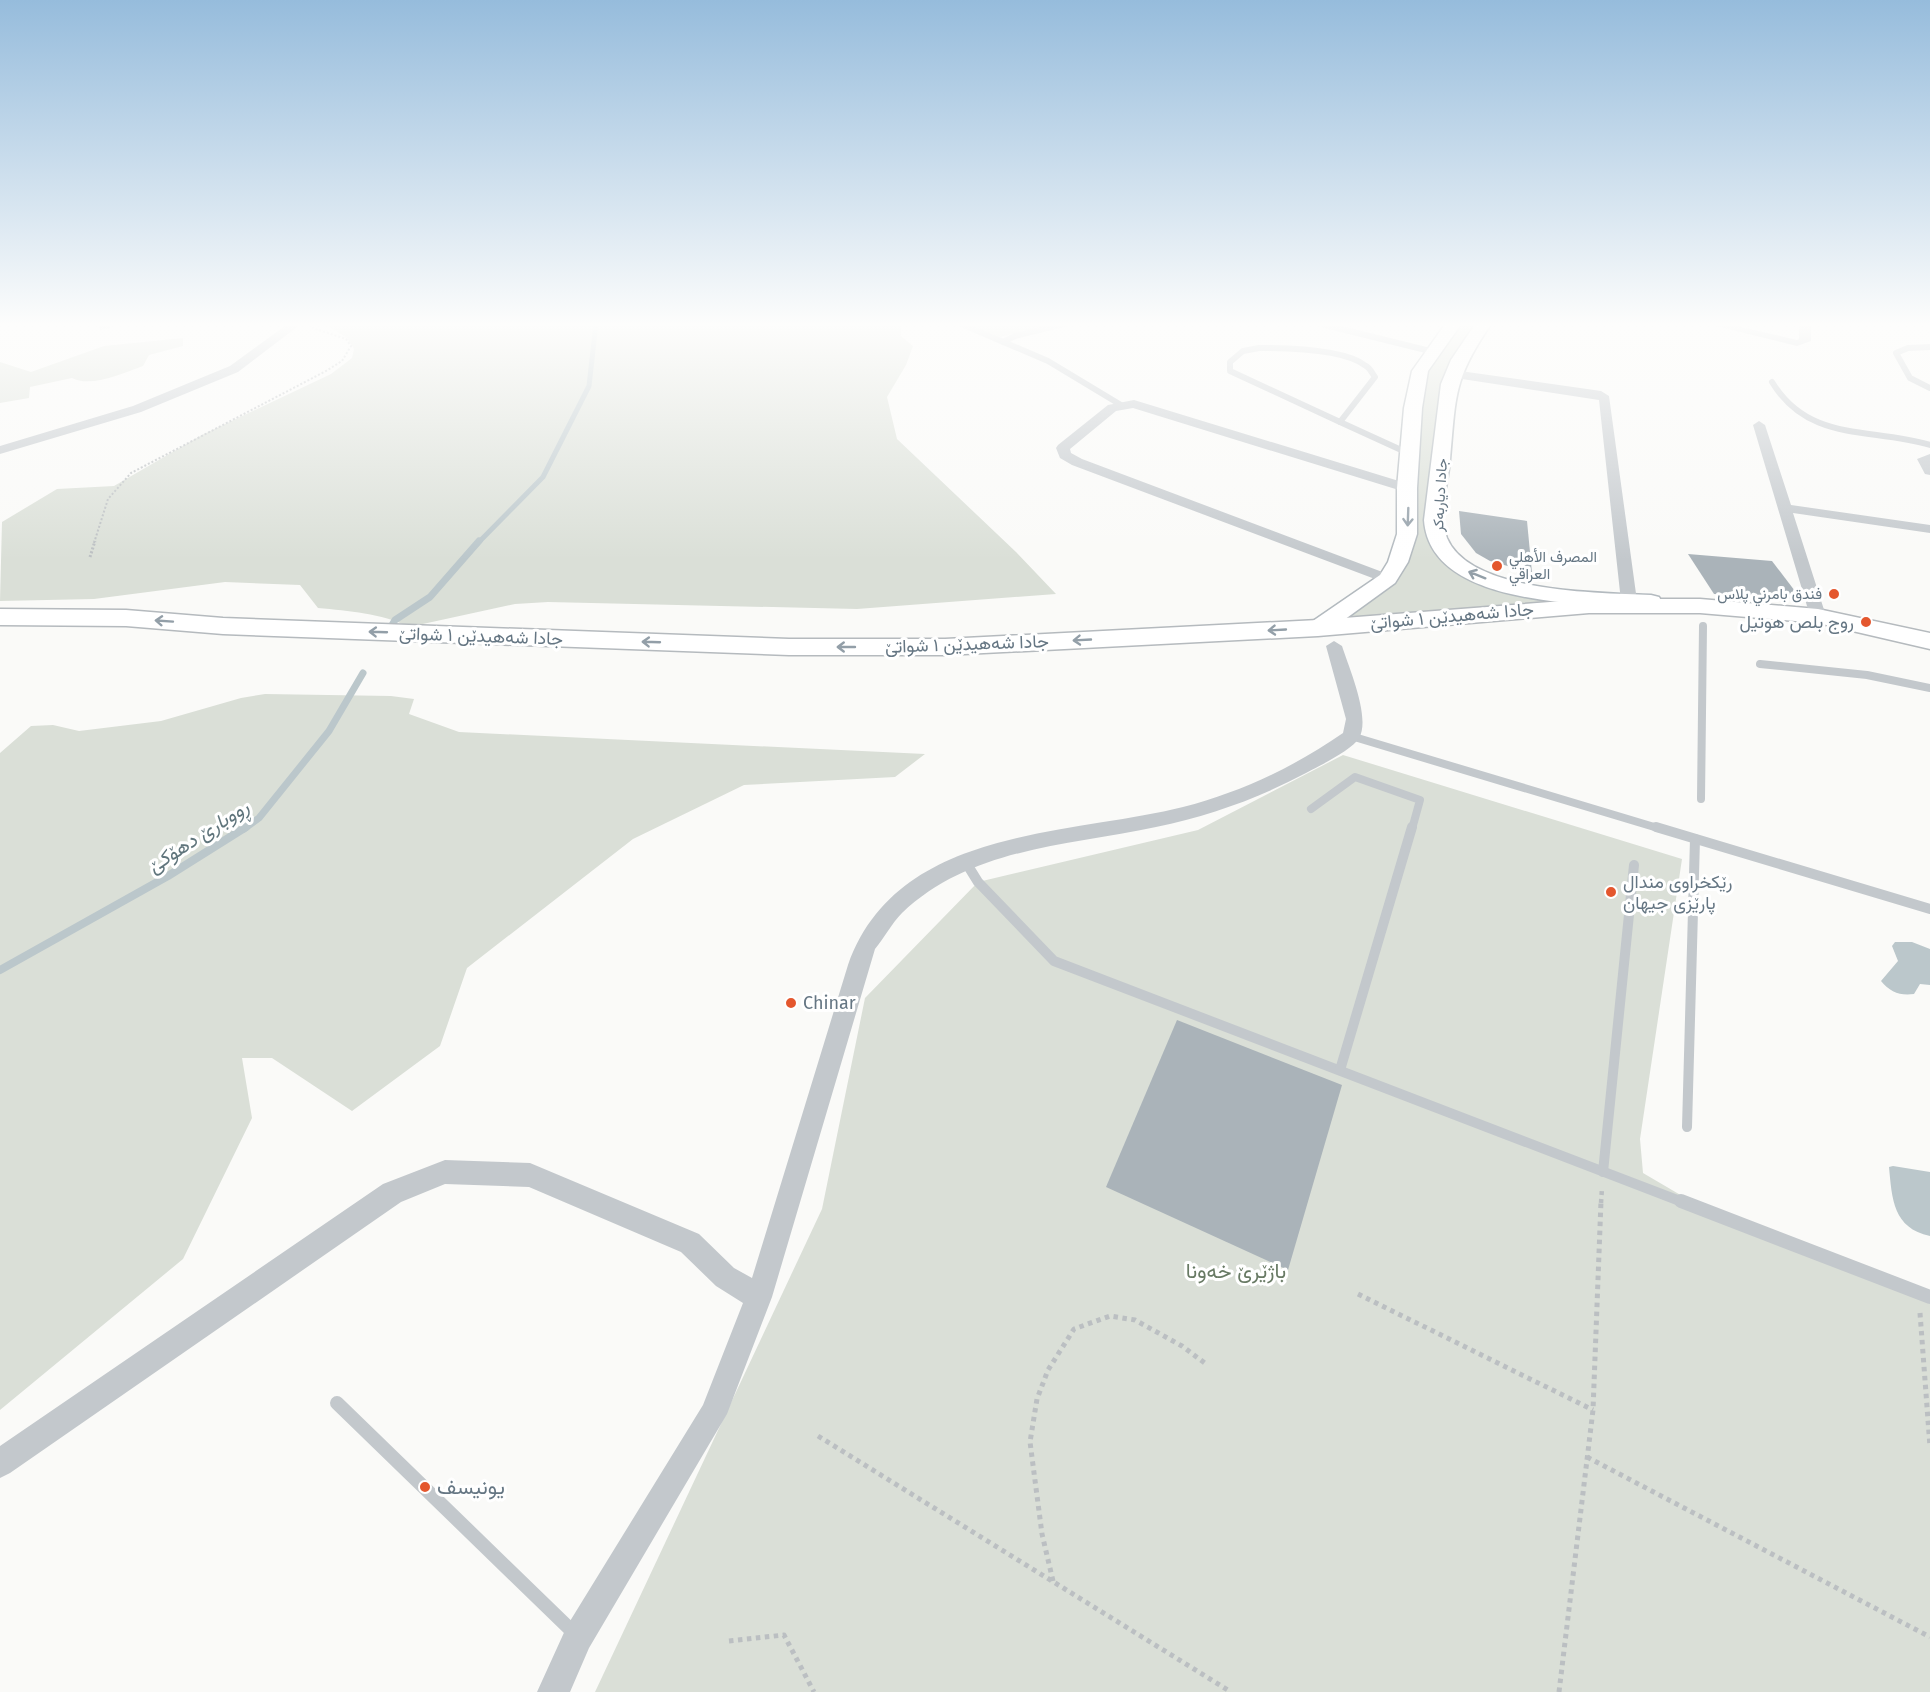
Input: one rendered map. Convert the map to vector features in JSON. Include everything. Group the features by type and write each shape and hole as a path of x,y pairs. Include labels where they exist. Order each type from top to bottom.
{"main road":[{"name":"جادا دیاربه‌كر","path":"1388,579 1407,534 1407,488 1414,402"},
{"name":"جادا دیاربه‌كر","path":"1449,402 1442,454 1437,536 1447,557 1471,574 1510,586 1548,593 1629,600 1702,616"},
{"path":"1410,451 1442,454"},
{"path":"1326,637 1388,579"},
{"name":"جادا شەهیدێن ١ شواتێ","path":"0,616 126,618 832,666 997,664 1326,637 1578,627 1702,616 1818,616 1930,641"},
{"name":"جادا شەهیدێن ١ شواتێ","path":"1702,616 1790,633 1871,644 1930,658"},
{"name":"جادا شەهیدێن ١ شواتێ","path":"0,634 112,636 201,643 515,646"}],"street":[{"path":"0,450 154,402"},
{"path":"1605,402 1629,600"},
{"path":"1388,579 1077,462 1065,455 1064,448 1112,408 1134,405 1407,488"},
{"path":"1759,425 1818,616"},
{"path":"1930,458 1924,459 1930,471"},
{"path":"1785,508 1930,529"},
{"path":"554,1692 578,1637 712,1414 759,1297 851,987 866,946 894,906 925,882 964,860 1017,843 1157,820 1213,805 1271,784 1326,755 1351,736 1354,719 1326,637"},
{"path":"0,1463 392,1193 445,1172 530,1174 690,1243 725,1277 759,1297"}],"lane":[{"path":"1116,402 1121,405"},
{"path":"1297,402 1410,451"},
{"path":"1340,422 1356,402"},
{"path":"1785,402 1789,408 1818,424 1850,433 1898,437 1930,445"},
{"path":"1701,799 1702,616"},
{"path":"1760,664 1830,670 1930,688"},
{"path":"1351,736 1930,909"},
{"path":"1311,808 1355,777 1420,800 1340,1070"},
{"path":"1687,1126 1695,839"},
{"path":"964,860 978,882 1054,961 1930,1297"},
{"path":"1603,1172 1634,865"},
{"path":"337,1403 578,1637"}],"path":[{"path":"90,557 108,499 131,473 267,402"},
{"path":"1559,1692 1593,1410 1603,1172"},
{"path":"1358,1294 1593,1410"},
{"path":"1920,1310 1930,1447"},
{"path":"1053,1581 1042,1534 1030,1442 1037,1399 1048,1370 1074,1329 1110,1316 1135,1320 1182,1346 1206,1364"},
{"path":"818,1436 1231,1692"},
{"path":"1587,1457 1930,1637"},
{"path":"729,1641 784,1635 814,1692"}],"green space":[{"path":"272,402 888,402 897,439 1016,552 1056,594 857,609 548,602 515,604 409,627 376,616 318,608 300,585 225,582 94,599 0,601 2,522 57,489 114,486 202,435"},
{"path":"1416,402 1450,402 1436,514 1447,557 1510,586 1629,601 1318,628 1398,562"},
{"path":"265,694 391,696 414,699 409,714 459,732 925,754 895,777 744,785 633,839 467,968 440,1046 352,1111 272,1058 242,1058 252,1118 183,1259 0,1410 0,753 31,726 53,725 79,731 161,721 241,698"},
{"name":"باژێرێ خه‌ونا","path":"1343,755 1682,859 1640,1139 1643,1173 1701,1207 1930,1303 1930,1692 595,1692 822,1209 865,998 978,882 1198,830"}],"shaded area":[{"path":"1895,942 1912,942 1930,949 1930,985 1920,984 1914,994 1904,994 1888,988 1881,981 1898,961 1892,946"},
{"path":"1889,1167 1930,1172 1930,1236 1908,1226 1897,1210 1891,1190"}],"building":[{"path":"1459,511 1527,521 1532,573 1490,561 1476,553 1461,534"},
{"path":"1688,554 1772,561 1801,599 1714,594"},
{"path":"1177,1020 1342,1085 1288,1270 1106,1187"}],"waterway":[{"name":"ڕووبارێ دهۆكێ","path":"478,543 543,477 581,402"},
{"name":"ڕووبارێ دهۆكێ","path":"392,625 395,620 430,597 479,541"},
{"name":"ڕووبارێ دهۆكێ","path":"244,829 259,818 329,731 363,673"},
{"name":"ڕووبارێ دهۆكێ","path":"0,970 168,876 246,827"}],"place":[{"name":"المصرف الأهلي العراقي","path":"1497,566"},
{"name":"فندق بامرني پلاس","path":"1834,594"},
{"name":"روج بلص هوتيل","path":"1866,622"},
{"name":"رێکخراوی مندال پارێزی جیهان","path":"1611,892"},
{"name":"Chinar","path":"791,1003"},
{"name":"يونيسف","path":"425,1487"}]}
